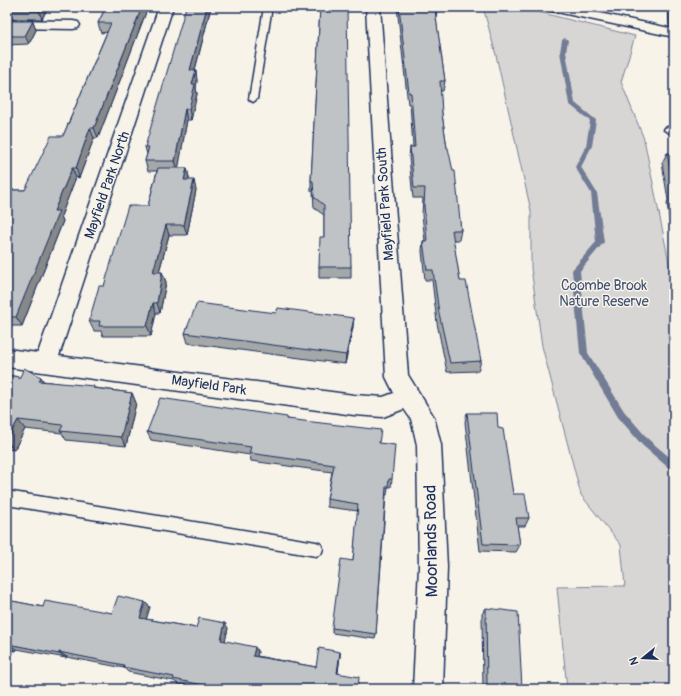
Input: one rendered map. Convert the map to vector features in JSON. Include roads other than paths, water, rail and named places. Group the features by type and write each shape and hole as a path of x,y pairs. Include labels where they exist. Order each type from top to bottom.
{"street":[{"name":"Mayfield Park North","path":"46,363 166,7"},
{"name":"Mayfield Park South","path":"373,7 395,353 398,377 410,397"},
{"path":"552,7 674,33"},
{"path":"7,24 73,25"},
{"name":"Mayfield Park","path":"7,358 354,405 383,407 410,397"},
{"name":"Moorlands Road","path":"410,397 422,417 429,445 433,567 428,689"}],"lane":[{"path":"253,99 268,7"},
{"path":"7,498 316,549"}],"waterway":[{"path":"565,40 563,52 572,104 593,120 589,146 578,167 594,193 600,242 576,270 584,353 621,414 645,442 674,467"}],"park label":[{"name":"Coombe Brook Nature Reserve","path":"604,294"}]}
